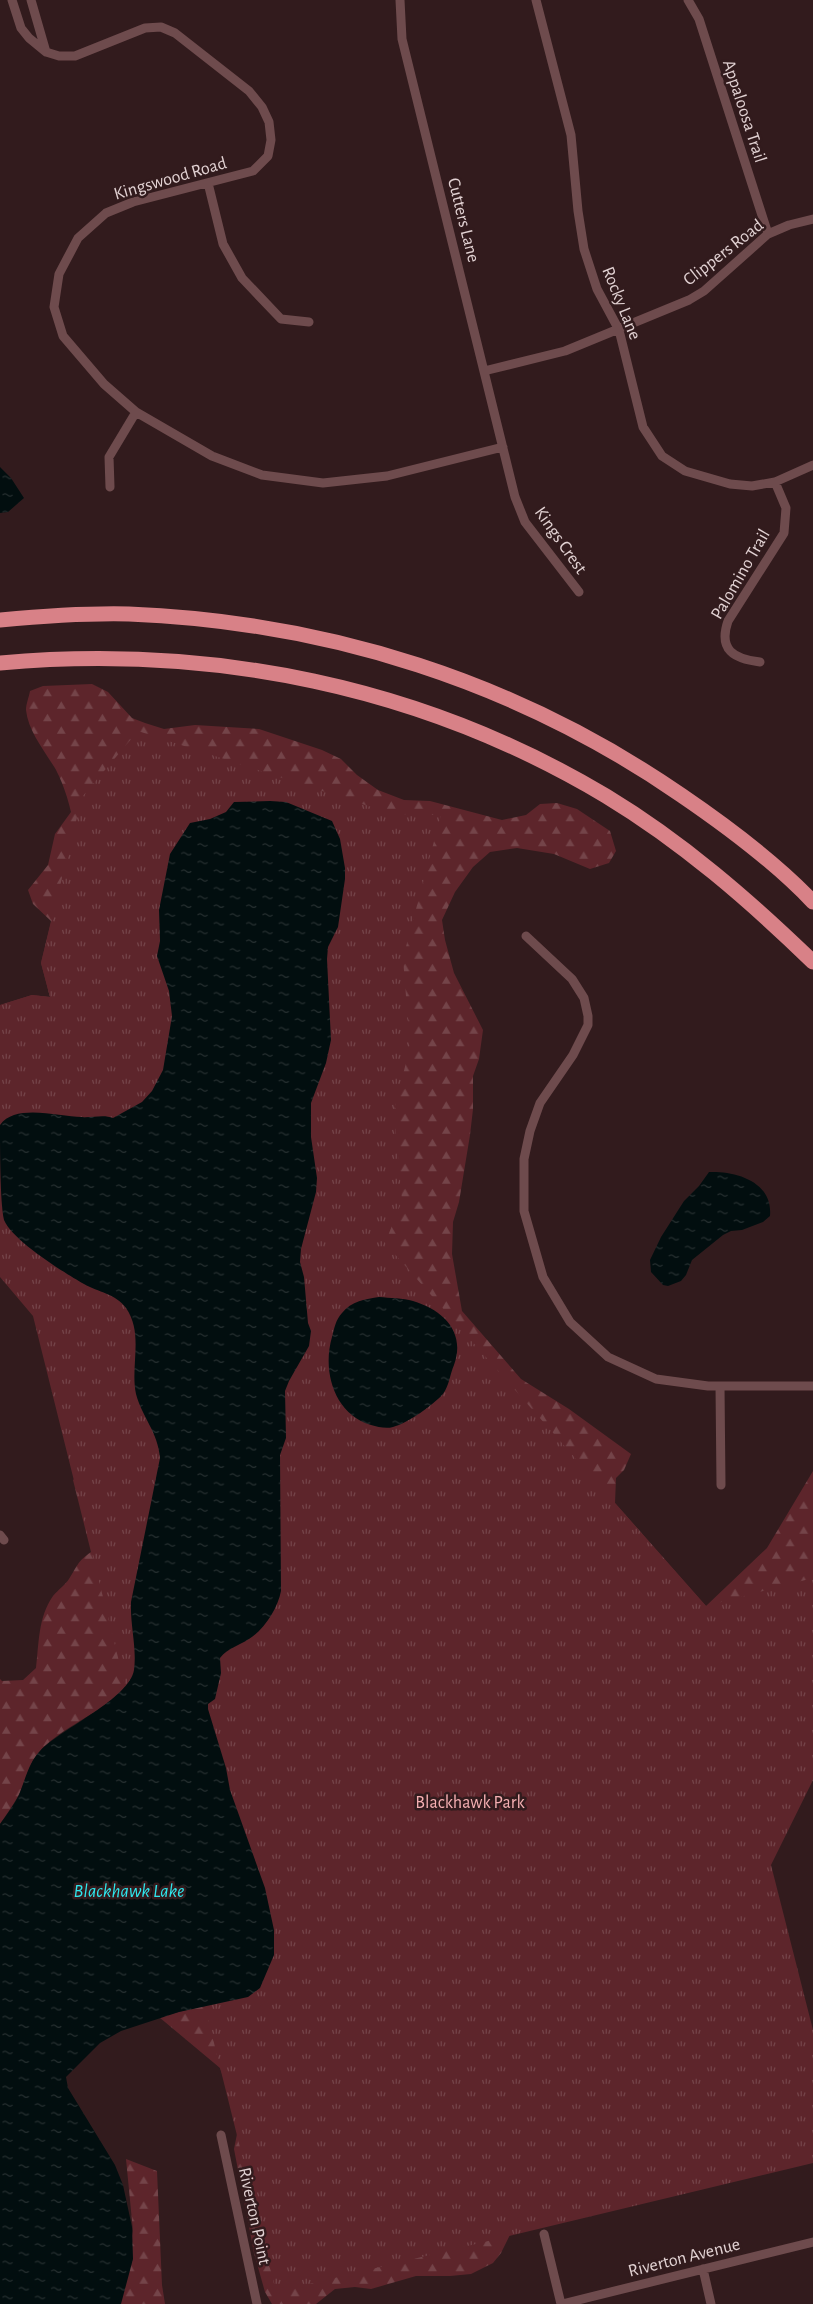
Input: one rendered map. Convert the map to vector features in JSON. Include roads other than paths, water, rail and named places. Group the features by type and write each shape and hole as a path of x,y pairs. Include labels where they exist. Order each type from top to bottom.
{"highway":[{"path":"0,620 56,615 128,614 198,619 304,634 391,655 475,684 556,720 634,763 722,823 813,902"},
{"path":"0,663 51,658 119,657 187,660 272,672 363,692 453,722 531,756 606,796 687,851 757,908 813,962"}],"street":[{"path":"12,0 21,28 34,43 46,52"},
{"path":"31,0 46,52"},
{"name":"Cutters Lane","path":"400,0 402,39 503,447"},
{"name":"Rocky Lane","path":"536,0 571,136 578,211 584,248 597,289 619,330 643,427 662,456 685,471 730,484 752,486 775,482 813,465"},
{"name":"Appaloosa Trail","path":"688,0 699,20 768,234"},
{"name":"Kingswood Road","path":"46,52 59,56 75,56 145,28 161,28 175,34 249,91 262,108 269,122 271,140 268,156 253,172 133,202 106,213 78,238 59,274 54,307 63,336 104,384 136,412 212,456 262,475 323,483 387,476 503,447"},
{"path":"208,183 223,244 242,278 281,319 309,322"},
{"name":"Clippers Road","path":"484,372 565,351 689,300 704,291 768,234 789,225 813,219"},
{"path":"110,487 109,458 136,412"},
{"name":"Kings Crest","path":"503,447 515,497 525,522 579,592"},
{"name":"Palomino Trail","path":"760,662 743,660 733,655 726,645 724,632 728,621 784,533 786,508 775,482"},
{"path":"526,936 572,979 584,998 588,1016 588,1025 573,1055 540,1103 530,1130 524,1159 524,1211 543,1277 570,1322 608,1357 656,1379 720,1386 813,1386"},
{"path":"720,1386 721,1485"},
{"name":"Riverton Point","path":"221,2135 258,2304"},
{"path":"544,2234 561,2304"},
{"name":"Riverton Avenue","path":"561,2304 813,2242"},
{"path":"703,2269 711,2304"}],"water":[{"path":"0,467 11,478 24,498 8,512 0,513"},
{"name":"Blackhawk Lake","path":"234,802 286,802 332,821 340,839 345,868 338,927 328,947 327,959 331,1040 326,1063 311,1103 311,1137 317,1178 316,1192 301,1249 300,1262 304,1277 308,1323 311,1331 309,1346 285,1391 286,1438 280,1455 281,1591 274,1611 260,1630 249,1639 233,1647 220,1658 221,1673 215,1699 208,1704 226,1768 230,1790 265,1888 274,1930 274,1955 260,1988 248,1997 179,2012 121,2031 100,2043 66,2077 68,2088 115,2165 123,2185 132,2227 133,2259 121,2304 0,2304 0,1824 17,1799 36,1755 50,1742 120,1692 129,1681 134,1670 131,1602 160,1458 153,1432 136,1394 134,1328 126,1308 117,1299 84,1284 39,1255 17,1237 4,1220 1,1188 0,1125 7,1118 16,1114 27,1113 86,1117 106,1116 113,1118 142,1102 152,1091 163,1070 172,1016 169,991 157,956 160,941 159,910 170,854 190,823 210,819 226,812"},
{"path":"709,1172 731,1174 751,1181 766,1195 770,1216 763,1222 723,1235 692,1260 686,1275 681,1281 668,1286 663,1285 651,1272 650,1260 661,1237 684,1201 699,1186"},
{"path":"379,1297 409,1300 434,1310 449,1324 457,1342 454,1365 443,1394 413,1418 388,1428 371,1425 358,1419 348,1411 334,1390 329,1364 329,1350 340,1315 354,1303"}],"park label":[{"name":"Blackhawk Park","path":"470,1802"}]}
